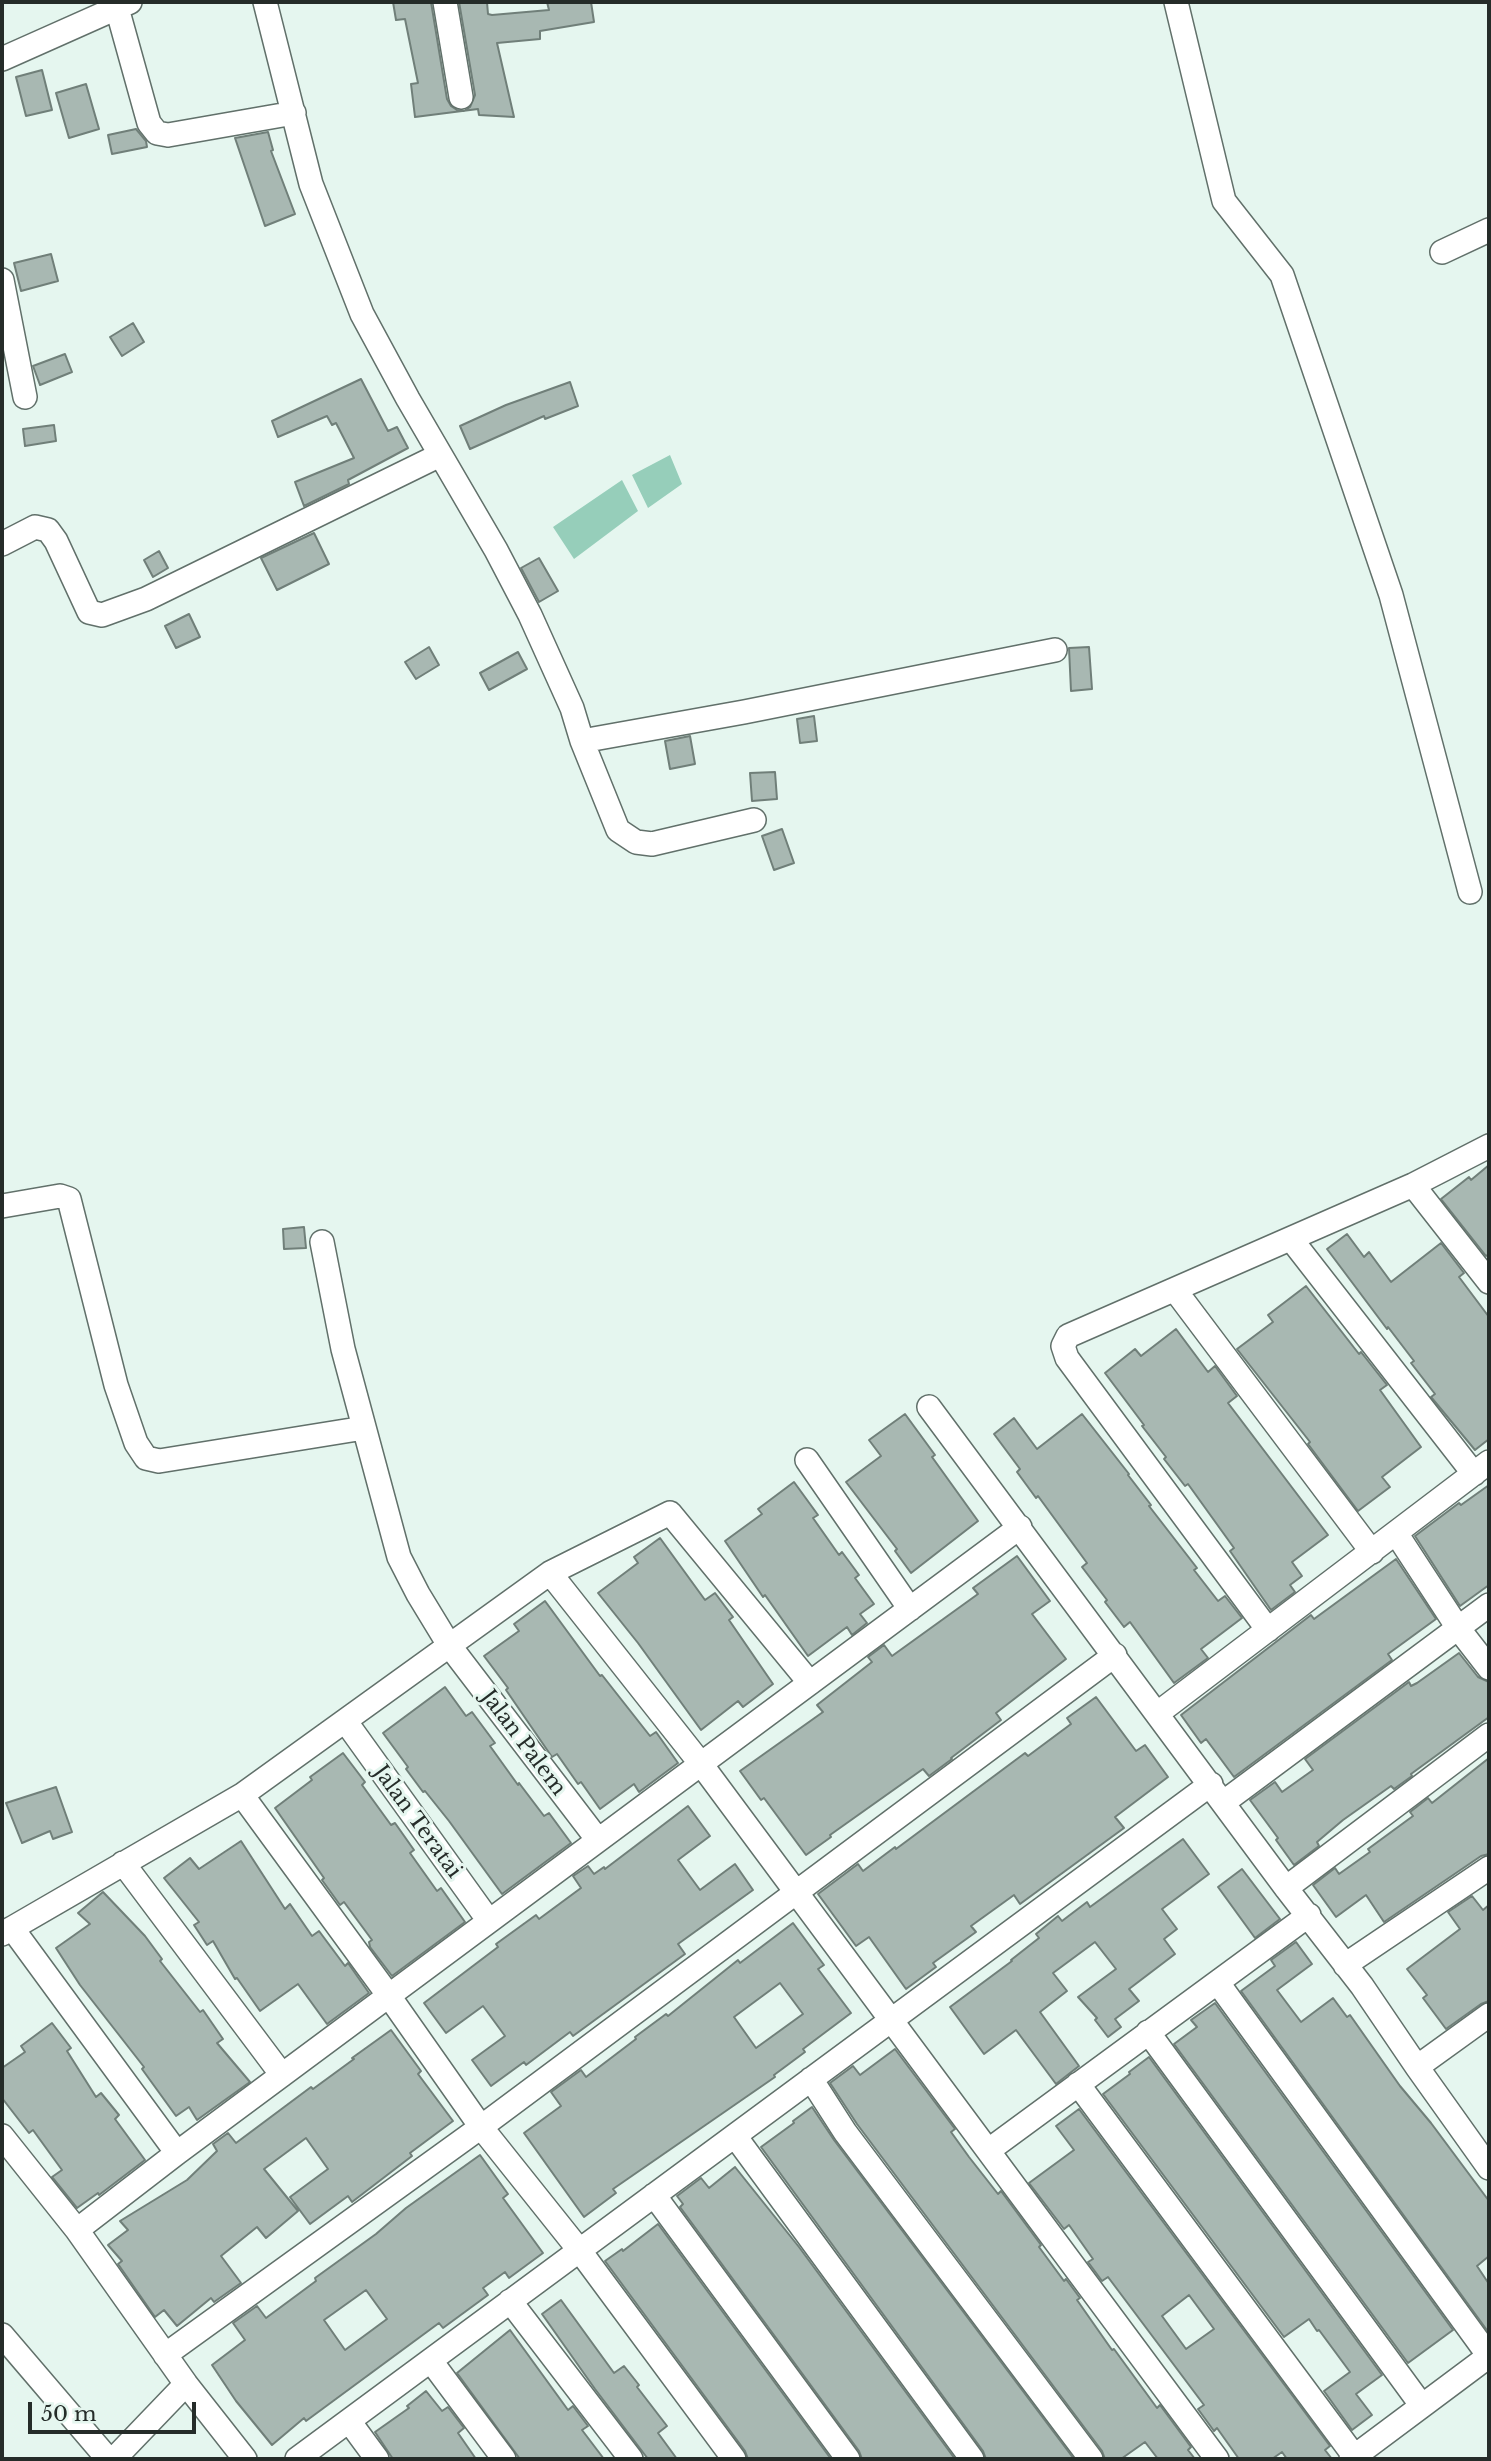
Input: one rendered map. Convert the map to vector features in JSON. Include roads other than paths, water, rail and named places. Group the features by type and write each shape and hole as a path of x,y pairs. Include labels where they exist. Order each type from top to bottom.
{"street":[{"path":"265,2 311,184 362,314 530,615 572,708 582,741 618,830 636,842 652,844 754,820"},
{"path":"445,2 461,97"},
{"path":"1176,2 1224,201 1282,275 1391,595 1470,892"},
{"path":"2,59 124,5 149,123 157,134 168,135 294,113"},
{"path":"1442,252 1489,230"},
{"path":"2,281 25,397"},
{"path":"2,544 35,527 48,530 56,541 89,612 102,615 158,593 440,455"},
{"path":"582,741 744,712 1055,650"},
{"path":"1268,1630 1067,1358 1063,1346 1068,1336 1413,1185 1489,1146"},
{"path":"1413,1185 1489,1282"},
{"path":"2,1206 60,1196 69,1199 116,1385 136,1443 146,1458 159,1461 364,1428"},
{"path":"1158,1713 1482,1468 1291,1239"},
{"name":"Jalan Palem","path":"322,1242 343,1349 399,1557 449,1645 598,1840"},
{"path":"1175,1290 1372,1552"},
{"path":"929,1407 1286,1888 1363,1986 1417,2067 1488,2163"},
{"path":"807,1460 910,1609"},
{"path":"177,2153 7,1931 243,1795 550,1573 670,1513 810,1684"},
{"path":"77,2230 1020,1527"},
{"path":"1396,1533 1458,1628 1489,1668"},
{"path":"550,1573 701,1764 1217,2459"},
{"path":"297,2459 892,2019 1489,1605"},
{"path":"165,2356 481,2127 1115,1656"},
{"name":"Jalan Teratai","path":"346,1722 489,1922"},
{"path":"1286,1888 1489,1735"},
{"path":"243,1795 481,2127 580,2251 734,2459"},
{"path":"123,1863 282,2075"},
{"path":"1345,1965 1489,1868"},
{"path":"989,2150 1309,1915"},
{"path":"1077,2084 1353,2458 1489,2356 1218,1983"},
{"path":"1417,2067 1489,2015"},
{"path":"1148,2032 1422,2406"},
{"path":"811,2080 845,2132 1091,2459"},
{"path":"2,2136 77,2230 165,2356 245,2459"},
{"path":"735,2136 972,2459"},
{"path":"654,2195 848,2459"},
{"path":"510,2301 631,2459"},
{"path":"2,2334 108,2459"},
{"path":"431,2361 504,2459"},
{"path":"114,2459 186,2384"},
{"path":"349,2421 377,2459"}]}
